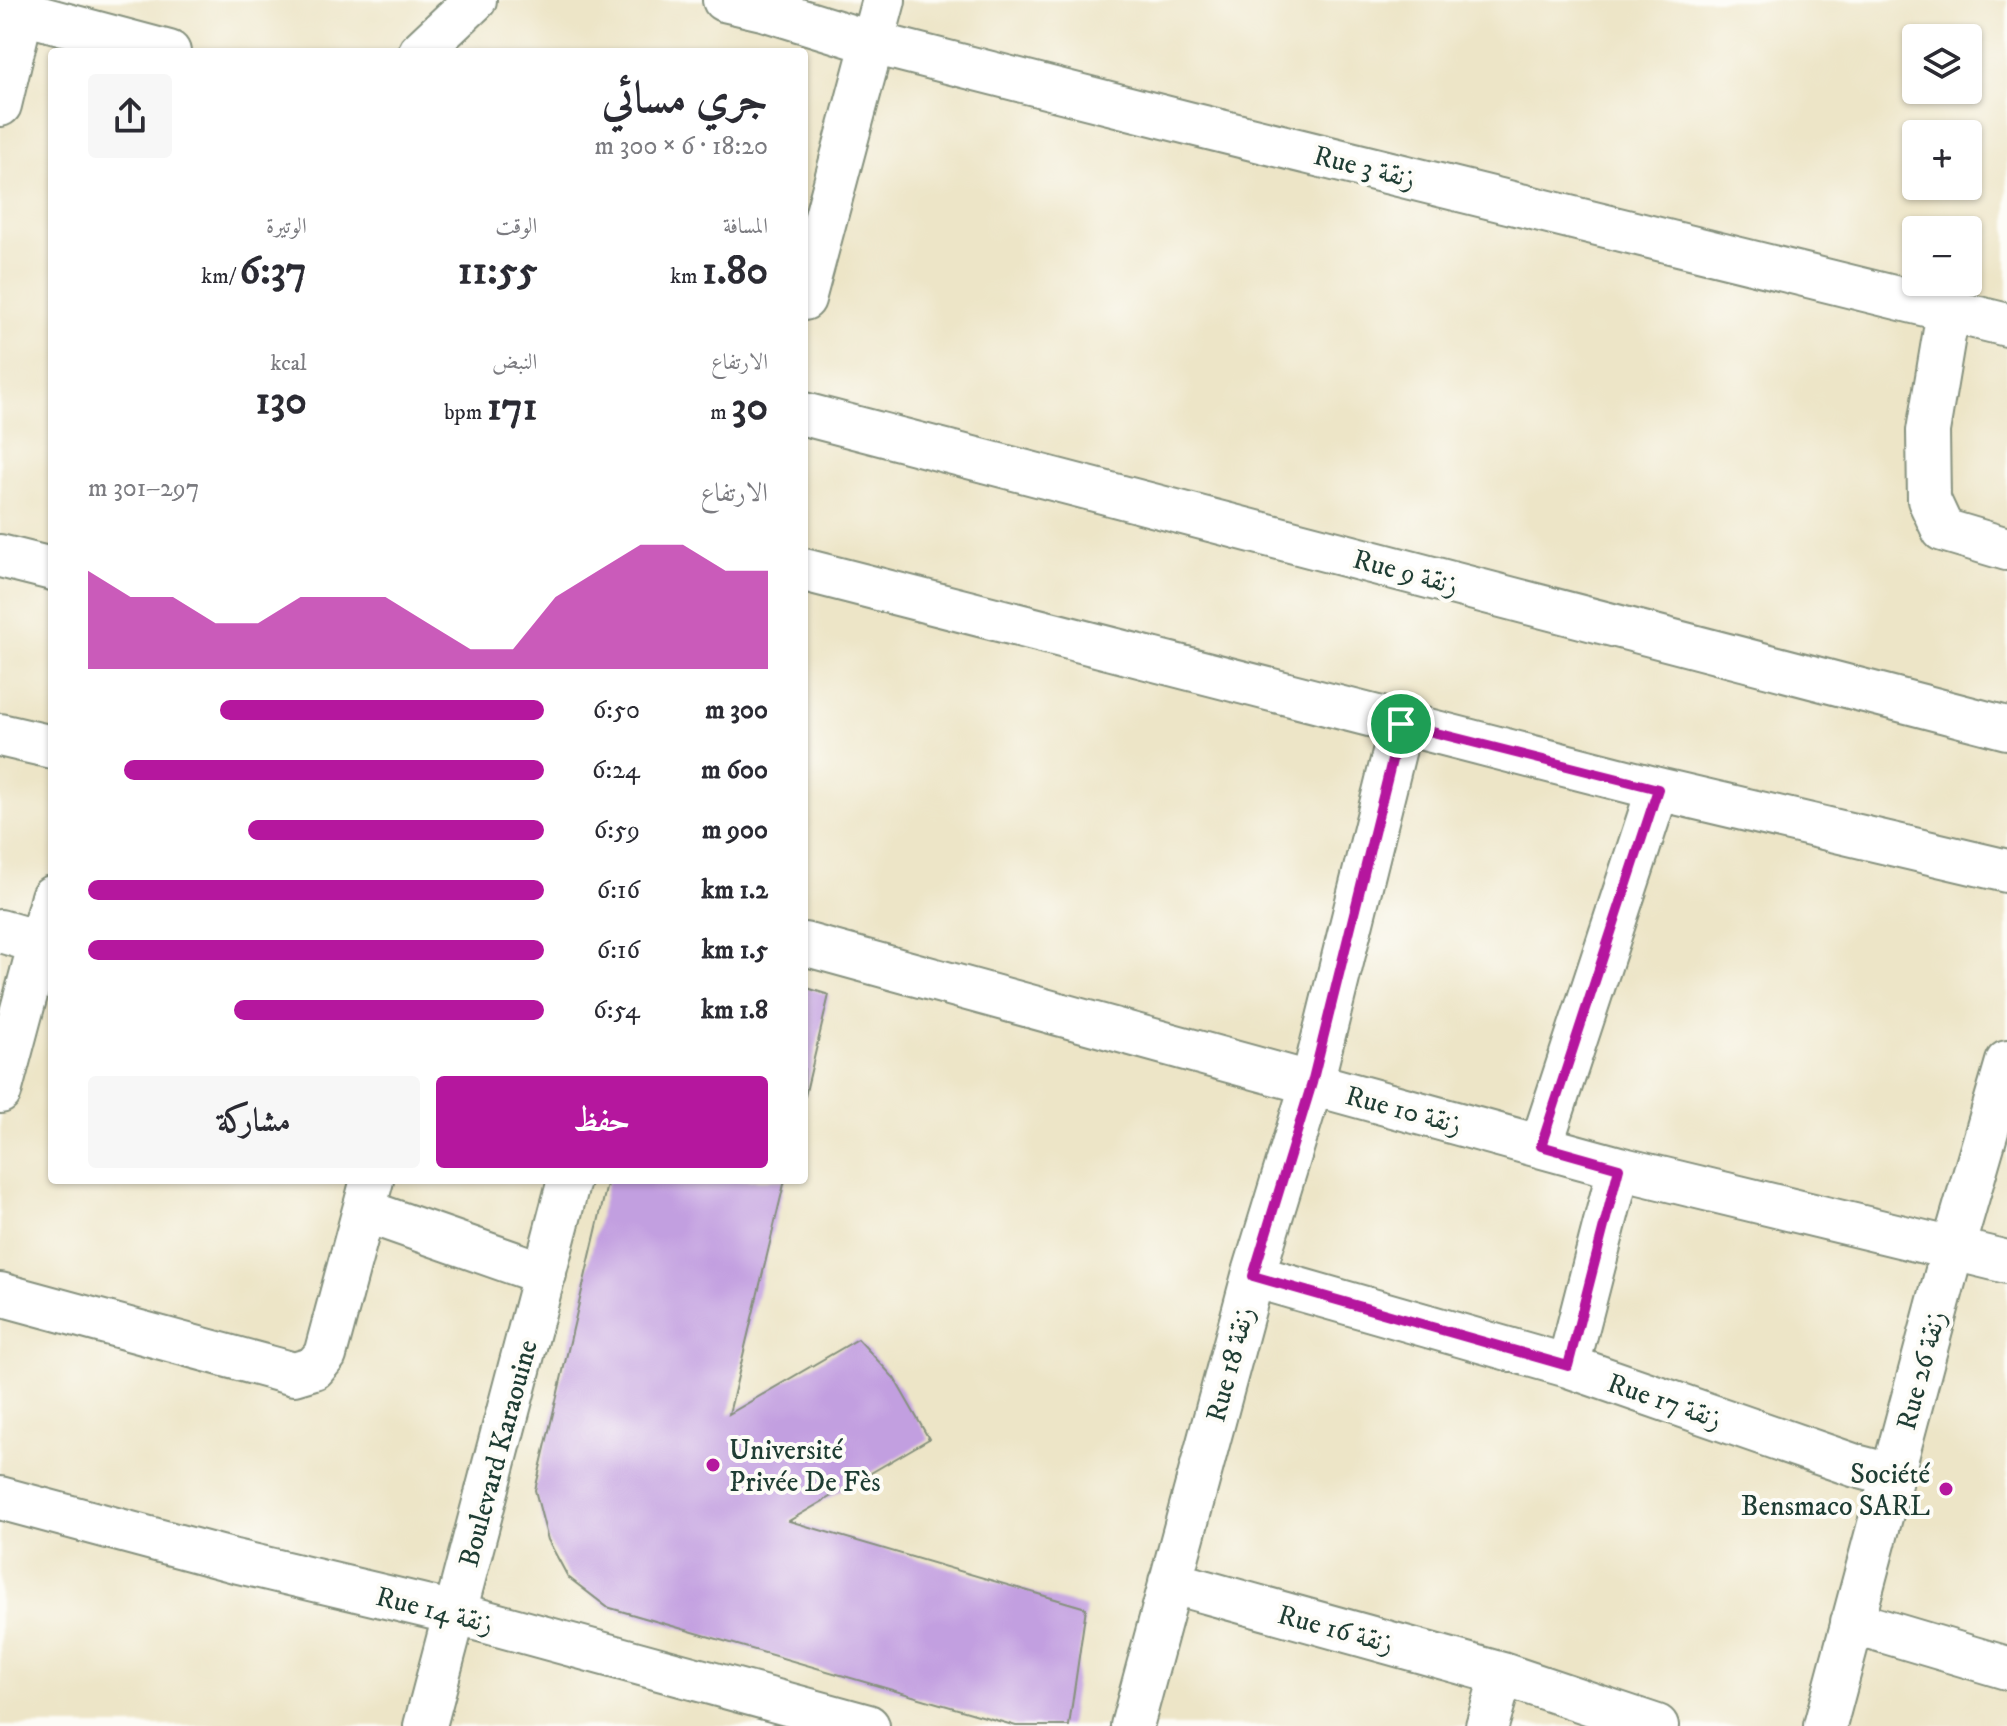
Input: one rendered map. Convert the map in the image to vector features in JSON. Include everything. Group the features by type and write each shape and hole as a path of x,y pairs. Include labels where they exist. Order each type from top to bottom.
{"street":[{"path":"424,48 475,0"},
{"name":"Rue 3 زنقة","path":"724,0 873,43 2007,325"},
{"path":"808,284 884,0"},
{"path":"0,105 11,10 154,48"},
{"path":"1948,312 1928,431 1929,500 1943,530 2007,549"},
{"name":"Rue 9 زنقة","path":"808,415 2007,728"},
{"path":"0,556 48,568"},
{"path":"808,571 1658,789 2007,871"},
{"name":"Rue 18 زنقة","path":"1132,1726 1253,1276 1312,1083 1401,724"},
{"path":"0,735 48,746"},
{"path":"1541,1146 1658,789"},
{"path":"0,931 46,945 0,1092"},
{"name":"Rue 10 زنقة","path":"808,945 1619,1168 2007,1262"},
{"name":"Rue 26 زنقة","path":"1825,1726 1953,1248 2007,1062"},
{"path":"1568,1366 1619,1168"},
{"name":"Boulevard Karaouine","path":"425,1726 568,1184"},
{"path":"0,1294 294,1374 314,1368 325,1355 369,1195 545,1274"},
{"name":"Rue 17 زنقة","path":"1253,1276 1568,1366 1856,1466 1891,1475"},
{"name":"Rue 14 زنقة","path":"0,1498 235,1561 454,1613 868,1726"},
{"name":"Rue 16 زنقة","path":"1170,1582 1502,1674 1657,1726"},
{"path":"1852,1622 2007,1668"},
{"path":"1487,1726 1502,1674"}],"building":[{"path":"808,988 829,995 808,1083"},
{"name":"Université Privée De Fès","path":"607,1184 784,1184 729,1414 858,1339 894,1378 929,1439 789,1521 1086,1608 1069,1726 1016,1726 607,1607 568,1577 548,1540 535,1490"}],"place":[{"name":"Université Privée De Fès","path":"713,1465"},
{"name":"Société Bensmaco SARL","path":"1946,1489"}],"route":[{"path":"1401,724 1658,789 1541,1146 1619,1168 1568,1366 1253,1276 1312,1083 1401,724"}]}
